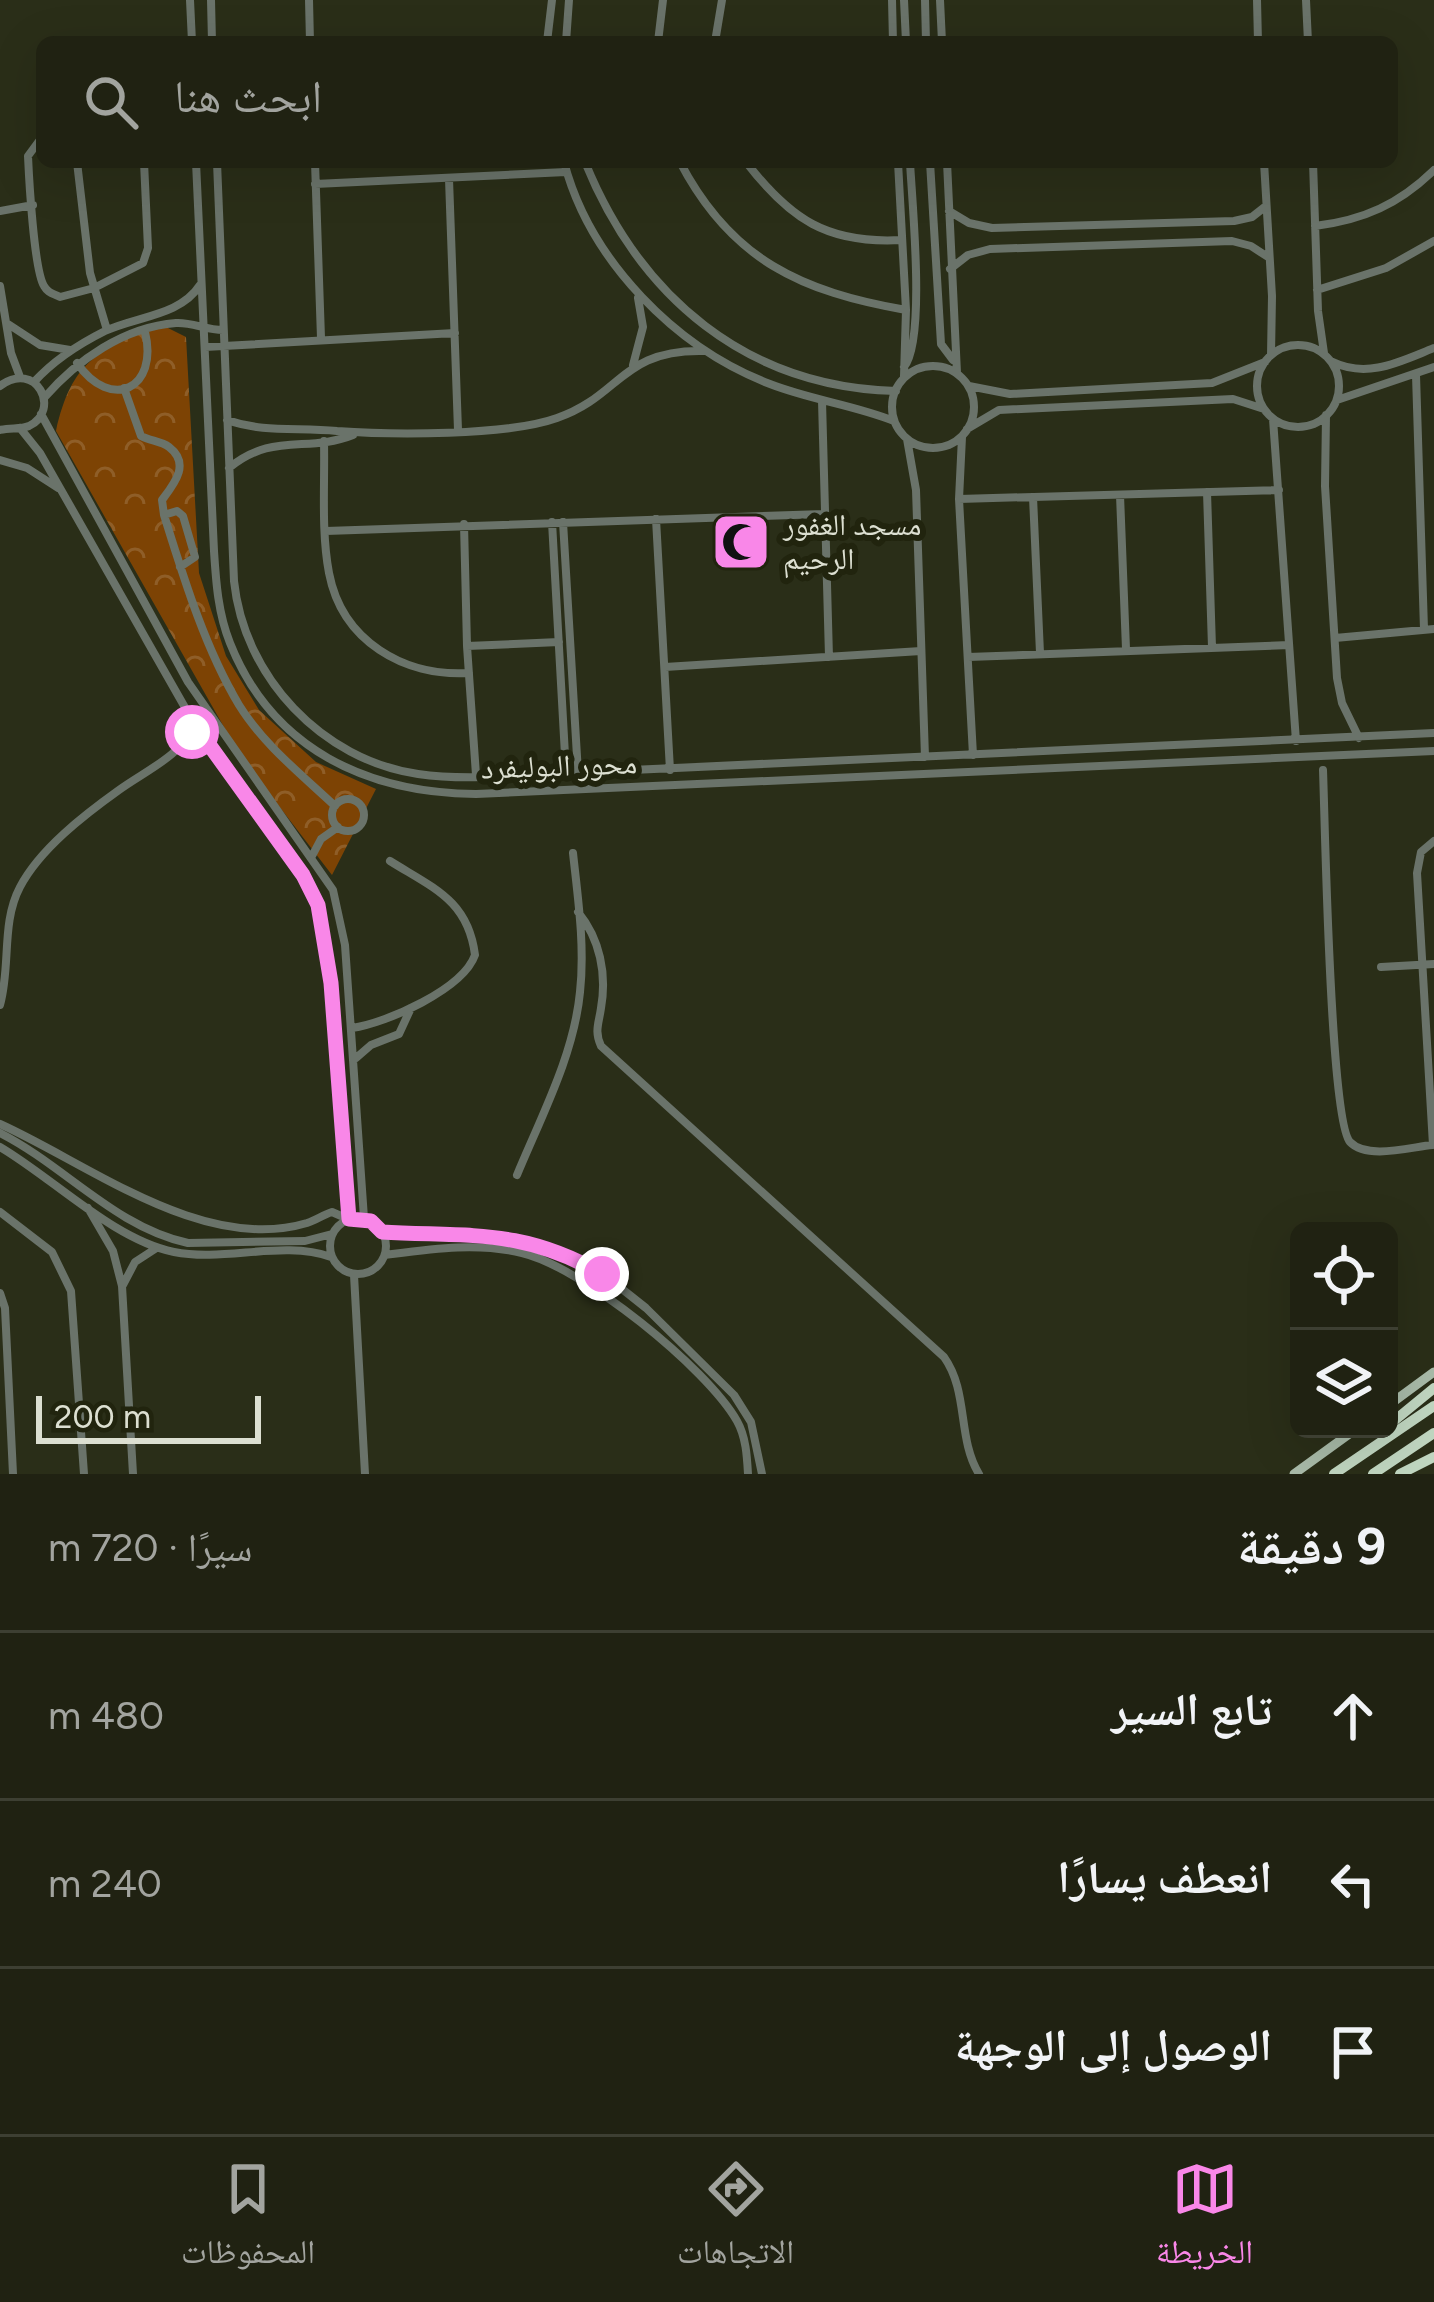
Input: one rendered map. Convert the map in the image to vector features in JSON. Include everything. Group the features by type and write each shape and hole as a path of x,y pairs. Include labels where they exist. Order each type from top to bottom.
{"highway":[{"path":"1398,1418 1434,1388"},
{"path":"1334,1474 1434,1406"},
{"path":"1373,1474 1434,1432"},
{"path":"1360,1456 1377,1438"},
{"path":"1400,1474 1434,1458"}],"main road":[{"path":"1398,1398 1434,1372"},
{"path":"1294,1474 1344,1438"},
{"path":"1412,1474 1434,1458"}],"street":[{"path":"190,0 192,36"},
{"path":"211,0 212,36"},
{"path":"309,0 310,36"},
{"path":"548,36 552,0"},
{"path":"566,36 569,0"},
{"path":"659,36 663,0"},
{"path":"716,36 722,0"},
{"path":"892,0 893,36"},
{"path":"904,0 905,36"},
{"path":"925,0 926,36"},
{"path":"940,0 942,36"},
{"path":"1257,0 1258,36"},
{"path":"1306,0 1308,36"},
{"path":"36,145 28,156 45,288 64,297 136,270 147,256 144,168"},
{"path":"78,168 94,288 107,330"},
{"name":"محور البوليفرد","path":"196,168 220,611 241,668 278,718 331,760 374,781 419,791 476,794 1434,752"},
{"name":"محور البوليفرد","path":"217,168 238,610 253,652 276,688 316,729 368,760 411,773 476,776 1434,733"},
{"path":"315,168 321,338"},
{"path":"315,184 449,179 555,168"},
{"path":"566,168 604,245 635,290 667,323 704,351 767,383 894,421 907,439 916,490 925,757"},
{"path":"588,168 628,247 657,284 710,331 794,373 896,391"},
{"path":"683,168 731,232 778,270 832,295 905,310"},
{"path":"751,168 778,200 819,228 867,242 901,240"},
{"path":"898,168 904,379"},
{"path":"904,367 912,358 916,321 910,168"},
{"path":"929,168 941,344 954,361"},
{"path":"947,168 954,361 974,408 964,433 959,499 973,754"},
{"path":"1264,168 1272,296 1268,358 1257,380 1264,409 1273,419 1294,427 1326,415 1336,400 1338,379 1327,357 1317,290 1312,168"},
{"path":"1315,226 1356,219 1393,204 1434,170"},
{"path":"449,179 458,430"},
{"path":"0,211 33,206"},
{"path":"949,211 969,223 992,228 1234,221 1252,217 1266,206"},
{"path":"950,269 979,251 1012,249 1232,241 1268,257"},
{"path":"1317,290 1386,268 1434,241"},
{"path":"34,382 71,350 107,330 158,314 187,299 201,284"},
{"path":"0,286 20,377"},
{"path":"632,366 643,327 635,290"},
{"path":"158,314 161,326"},
{"path":"0,430 29,426 41,414 44,398 77,363 103,347 182,322 223,331"},
{"path":"6,323 40,345 71,350"},
{"path":"77,363 98,386 124,388 138,381 147,368 150,353 145,332"},
{"path":"205,347 454,333"},
{"path":"968,386 1010,394 1212,383 1281,349 1304,346 1362,370 1434,348"},
{"path":"227,420 275,431 354,434 523,426 561,417 585,405 632,366 668,352 704,351"},
{"path":"894,421 896,391 917,369 934,366 958,374"},
{"path":"1336,400 1434,367"},
{"path":"1335,638 1429,629 1416,375"},
{"path":"0,386 20,377 34,382 44,398"},
{"path":"124,388 141,436 169,447 179,462 178,479 163,500 164,515 180,567 239,704 281,756 335,806"},
{"path":"907,439 930,448 947,446 999,410 1233,399 1264,409"},
{"path":"822,401 829,657"},
{"path":"41,414 188,682 333,890 343,924 364,1218"},
{"path":"1326,415 1325,486 1339,691 1359,738"},
{"path":"1273,419 1296,741"},
{"path":"0,420 34,443 195,725 303,875 318,905 331,983 349,1219"},
{"path":"229,468 270,446 354,434"},
{"path":"324,441 333,589 347,617 367,642 404,665 447,674 469,673"},
{"path":"0,460 27,468 61,490"},
{"path":"1419,482 1434,482"},
{"path":"959,499 1279,490"},
{"path":"1207,492 1212,647"},
{"path":"1120,495 1126,650"},
{"path":"1034,497 1040,653"},
{"path":"164,515 182,513 195,554 193,561 180,567"},
{"path":"326,531 824,514"},
{"path":"656,519 670,770"},
{"path":"563,521 572,773"},
{"path":"551,522 572,773"},
{"path":"464,524 476,776"},
{"path":"467,646 559,642"},
{"path":"968,657 1289,645"},
{"path":"665,667 921,652"},
{"path":"0,1005 12,903 21,883 99,805 179,749 195,725"},
{"path":"179,749 210,746"},
{"path":"1323,770 1335,1054 1346,1136 1363,1150 1433,1145 1418,860 1434,841"},
{"path":"355,801 344,800 335,806 332,814 338,827 347,831 361,824 363,814 355,801 358,787"},
{"path":"312,856 321,839 338,827"},
{"path":"300,839 321,839"},
{"path":"517,1175 562,1064 578,1007 582,962 574,853"},
{"path":"352,1028 385,1021 411,1008 469,968 475,947 455,904 390,861"},
{"path":"578,913 593,934 601,959 603,993 596,1034 601,1046 944,1357 957,1380 969,1449 979,1474"},
{"path":"1381,967 1434,964"},
{"path":"355,1059 399,1034 411,1008"},
{"path":"0,1129 131,1222 170,1239 188,1243 305,1241 332,1234 349,1219"},
{"path":"0,1129 131,1192 214,1224 298,1225 332,1212 349,1219 364,1218 382,1232 507,1237 552,1249 602,1274 646,1308 734,1395 751,1422 762,1474"},
{"path":"0,1147 158,1248 192,1254 305,1252 332,1257 345,1272 354,1274 373,1270 385,1255 467,1246 524,1253 583,1279 634,1317 721,1399 742,1431 748,1474"},
{"path":"346,1184 364,1183"},
{"path":"86,1204 113,1251 122,1286 133,1474"},
{"path":"0,1227 4,1214 52,1252 71,1291 84,1474"},
{"path":"382,1232 385,1255"},
{"path":"332,1234 332,1257"},
{"path":"122,1286 135,1262 158,1248"},
{"path":"354,1274 365,1474"},
{"path":"0,1293 5,1308 13,1474"}],"green space":[{"path":"160,324 186,337 199,573 226,656 259,710 316,762 376,789 332,875 241,757 56,431 70,388 91,361"}],"place":[{"name":"مسجد الغفور الرحيم","path":"741,542"}],"route":[{"path":"192,732 195,725 303,875 318,905 331,983 349,1219 364,1218 382,1232 464,1232 526,1240 602,1274"}]}
